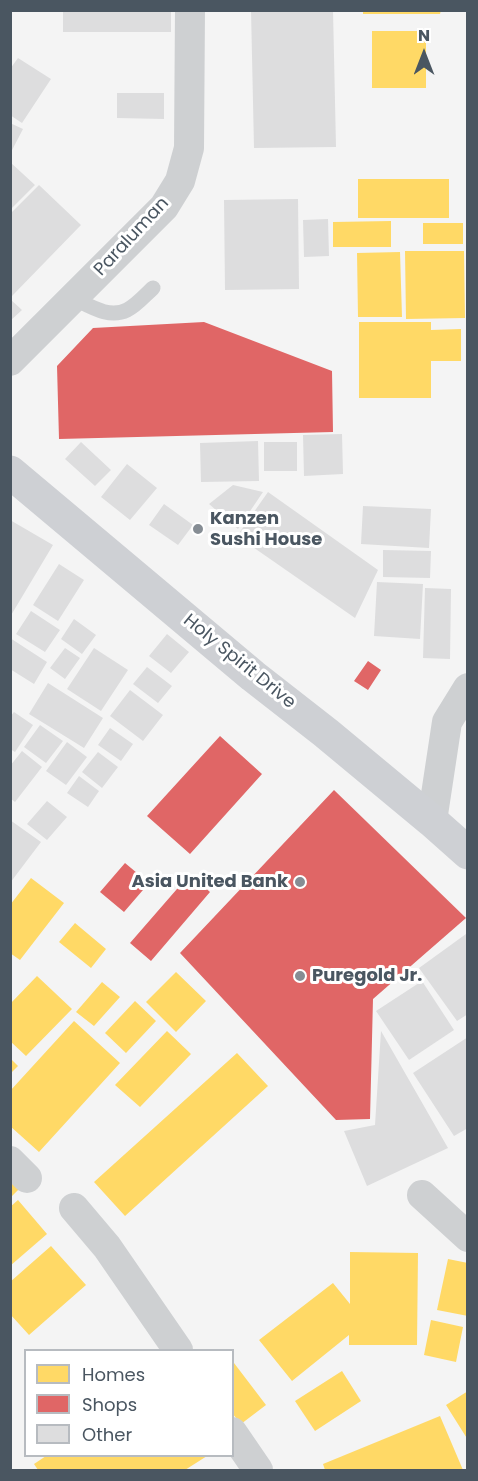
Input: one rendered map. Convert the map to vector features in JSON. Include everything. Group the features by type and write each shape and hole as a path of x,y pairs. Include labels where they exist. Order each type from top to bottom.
{"main road":[{"name":"Holy Spirit Drive","path":"10,472 253,676 326,732 468,853"}],"street":[{"name":"Paraluman","path":"10,361 164,207 180,181 189,148 190,10"},
{"path":"432,821 447,722 468,688"},
{"path":"422,1195 468,1237"},
{"path":"74,1208 108,1248 177,1349"},
{"path":"234,1435 258,1470"}],"lane":[{"path":"73,298 101,312 118,313 128,309 153,288"}],"building: Homes":[{"path":"363,10 441,10 440,14 363,14"},
{"path":"372,31 426,31 426,88 372,88"},
{"path":"358,179 449,179 449,218 358,218"},
{"path":"391,221 391,247 333,247 333,222"},
{"path":"423,223 463,223 463,244 423,244"},
{"path":"405,251 464,251 465,318 406,319"},
{"path":"400,252 402,317 358,317 357,253"},
{"path":"359,322 431,322 431,330 461,329 461,361 431,361 431,398 359,398"},
{"path":"31,878 64,903 20,960 10,953 10,905"},
{"path":"75,923 106,949 91,968 59,942"},
{"path":"176,972 206,1001 176,1032 146,1002"},
{"path":"37,976 72,1009 26,1056 10,1041 10,1004"},
{"path":"102,982 120,997 94,1026 76,1012"},
{"path":"135,1001 156,1021 126,1053 105,1033"},
{"path":"74,1021 120,1063 39,1152 10,1126 10,1091"},
{"path":"167,1031 191,1054 140,1107 115,1085"},
{"path":"237,1053 268,1086 125,1216 94,1182"},
{"path":"10,1058 18,1066 10,1074"},
{"path":"10,1181 19,1189 10,1198"},
{"path":"18,1200 47,1234 10,1266 10,1207"},
{"path":"51,1246 86,1285 29,1335 10,1314 10,1282"},
{"path":"350,1252 418,1253 417,1345 349,1345 349,1335 292,1381 259,1340 333,1283 350,1304"},
{"path":"448,1259 468,1263 468,1316 437,1310"},
{"path":"431,1320 463,1327 456,1362 424,1355"},
{"path":"234,1363 266,1405 241,1424 234,1415"},
{"path":"342,1371 361,1401 315,1431 295,1401"},
{"path":"468,1391 468,1440 446,1405"},
{"path":"440,1416 463,1470 325,1470 323,1464"},
{"path":"44,1457 205,1457 185,1470 38,1470 34,1464"}],"building: Shops":[{"path":"204,322 332,371 333,432 59,439 57,366 93,328"},
{"path":"368,661 381,670 368,690 354,681"},
{"path":"220,736 262,774 190,854 147,816"},
{"name":"Puregold Jr.","path":"334,790 466,918 373,999 370,1119 336,1120 180,953"},
{"path":"125,863 149,883 124,912 100,892"},
{"path":"190,874 210,892 151,961 130,943"}],"building: Other":[{"path":"63,10 171,10 171,32 63,32"},
{"path":"251,10 333,10 336,147 254,148"},
{"path":"18,58 51,79 22,123 10,115 10,69"},
{"path":"117,93 164,93 164,119 117,118"},
{"path":"10,123 23,129 10,154"},
{"path":"10,162 35,185 10,210"},
{"path":"39,185 81,225 12,296 10,295 10,214"},
{"path":"298,199 299,289 225,290 224,200"},
{"path":"328,219 329,256 304,257 303,220"},
{"path":"10,299 22,310 10,321"},
{"path":"342,434 343,474 304,476 303,435"},
{"path":"258,441 259,481 201,482 200,443"},
{"path":"81,442 111,470 95,486 65,459"},
{"path":"264,442 297,442 297,471 264,471"},
{"path":"127,464 157,488 130,520 101,497"},
{"path":"233,485 263,492 238,529 209,504"},
{"path":"268,492 378,570 355,618 237,536"},
{"path":"164,504 193,525 178,545 149,525"},
{"path":"363,506 431,509 429,548 361,544"},
{"path":"10,520 53,545 10,617"},
{"path":"383,550 431,551 430,578 383,577"},
{"path":"59,564 84,580 58,621 33,605"},
{"path":"377,582 423,584 420,639 374,636"},
{"path":"425,588 451,589 450,659 423,658"},
{"path":"31,611 60,630 45,652 16,634"},
{"path":"74,619 96,635 82,654 61,639"},
{"path":"167,634 189,652 171,673 149,656"},
{"path":"10,638 47,662 34,684 10,669"},
{"path":"65,648 80,658 65,679 50,668"},
{"path":"94,648 128,670 101,711 67,689"},
{"path":"147,667 172,686 158,703 133,684"},
{"path":"48,683 103,718 84,748 29,714"},
{"path":"130,690 163,715 143,741 110,716"},
{"path":"14,712 33,725 15,752 10,749 10,717"},
{"path":"40,725 63,741 46,763 24,747"},
{"path":"110,728 133,744 121,761 98,745"},
{"path":"67,742 87,757 66,785 46,771"},
{"path":"22,751 42,767 15,802 10,798 10,766"},
{"path":"98,752 118,767 102,788 82,772"},
{"path":"79,776 99,791 88,807 67,793"},
{"path":"47,801 67,817 47,840 27,824"},
{"path":"10,820 41,842 10,883"},
{"path":"466,934 468,1014 457,1021 419,968"},
{"path":"422,981 454,1030 409,1060 376,1011"},
{"path":"381,1031 448,1148 367,1186 344,1131 375,1125"},
{"path":"468,1037 468,1128 454,1136 413,1073"}],"place":[{"name":"Kanzen Sushi House","path":"198,529"},
{"name":"Asia United Bank","path":"300,882"},
{"name":"Puregold Jr.","path":"300,976"}]}
